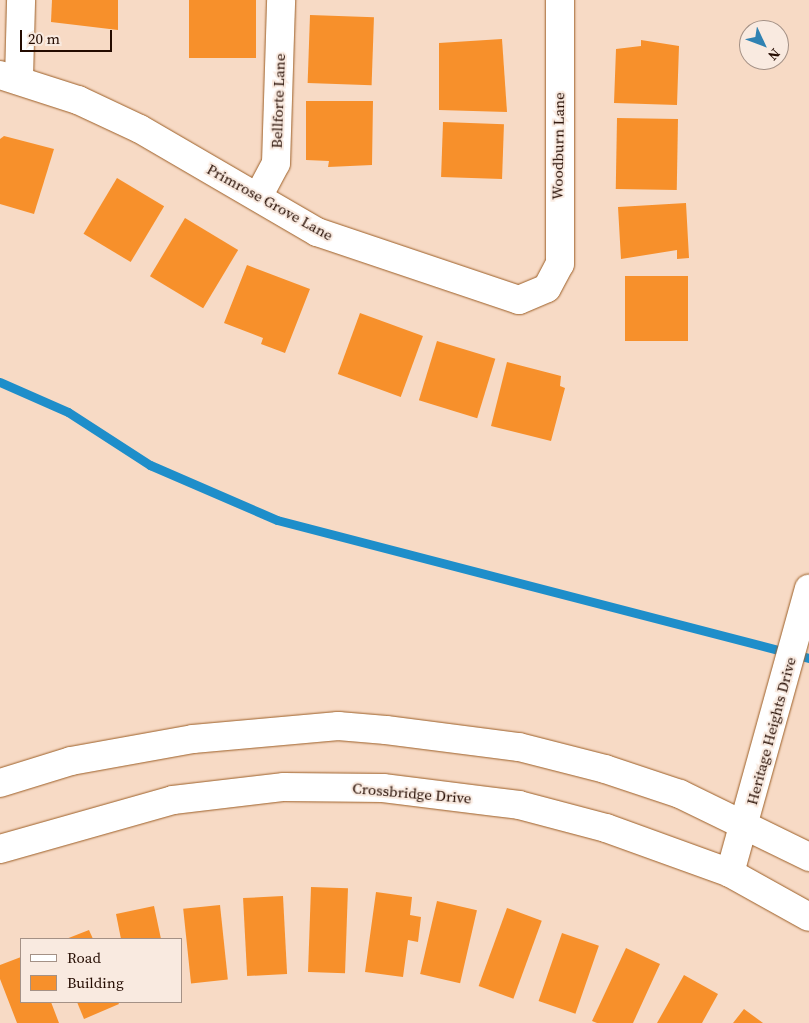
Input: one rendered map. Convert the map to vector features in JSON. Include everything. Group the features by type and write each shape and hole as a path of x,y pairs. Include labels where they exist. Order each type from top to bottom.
{"street":[{"path":"10,77 21,0"},
{"name":"Bellforte Lane","path":"258,197 276,162 281,0"},
{"name":"Woodburn Lane","path":"547,288 560,264 560,0"},
{"name":"Primrose Grove Lane","path":"10,77 140,129 318,232 490,293 519,300 547,288"},
{"name":"Heritage Heights Drive","path":"730,873 774,723 809,589"},
{"path":"0,783 123,750 338,726 462,739 566,758 680,794 746,823 809,857"},
{"name":"Crossbridge Drive","path":"0,849 78,823 208,795 284,787 383,788 474,798 564,816 730,873 809,917"}],"building":[{"path":"52,0 118,0 118,30 51,22"},
{"path":"189,0 256,0 256,58 189,58"},
{"path":"310,15 374,17 372,85 308,83"},
{"path":"502,39 507,112 439,110 439,43"},
{"path":"641,40 679,46 677,105 614,103 616,49 641,46"},
{"path":"306,101 373,101 372,165 328,167 329,161 306,160"},
{"path":"617,118 678,119 677,190 616,189"},
{"path":"443,122 504,124 502,179 441,177"},
{"path":"4,136 54,149 34,214 0,204 0,139"},
{"path":"117,178 164,206 131,262 84,234"},
{"path":"686,203 689,258 677,259 677,250 621,259 618,207"},
{"path":"185,218 238,250 203,308 150,276"},
{"path":"247,265 310,289 285,353 261,344 263,338 224,323"},
{"path":"625,276 688,276 688,341 625,341"},
{"path":"360,313 423,336 401,397 338,374"},
{"path":"437,341 495,359 477,418 419,400"},
{"path":"507,362 561,376 560,386 565,388 551,441 491,426"},
{"path":"311,887 348,888 345,973 308,972"},
{"path":"376,892 412,897 410,915 421,917 418,942 408,940 403,977 365,972"},
{"path":"283,896 287,974 247,976 243,898"},
{"path":"437,901 477,910 460,983 420,974"},
{"path":"220,905 228,980 191,983 183,909"},
{"path":"154,906 161,938 121,938 116,914"},
{"path":"507,908 542,921 513,999 479,986"},
{"path":"89,930 93,938 69,938"},
{"path":"562,933 599,946 575,1014 539,1001"},
{"path":"626,948 660,964 633,1023 597,1023 592,1021"},
{"path":"20,957 20,1003 51,1003 59,1023 17,1023 0,979 0,965"},
{"path":"684,975 718,994 702,1023 657,1023"},
{"path":"77,1003 119,1004 84,1019"},
{"path":"744,1009 763,1023 733,1023"}],"waterway":[{"path":"0,382 68,412 150,465 277,520 809,658"}]}
